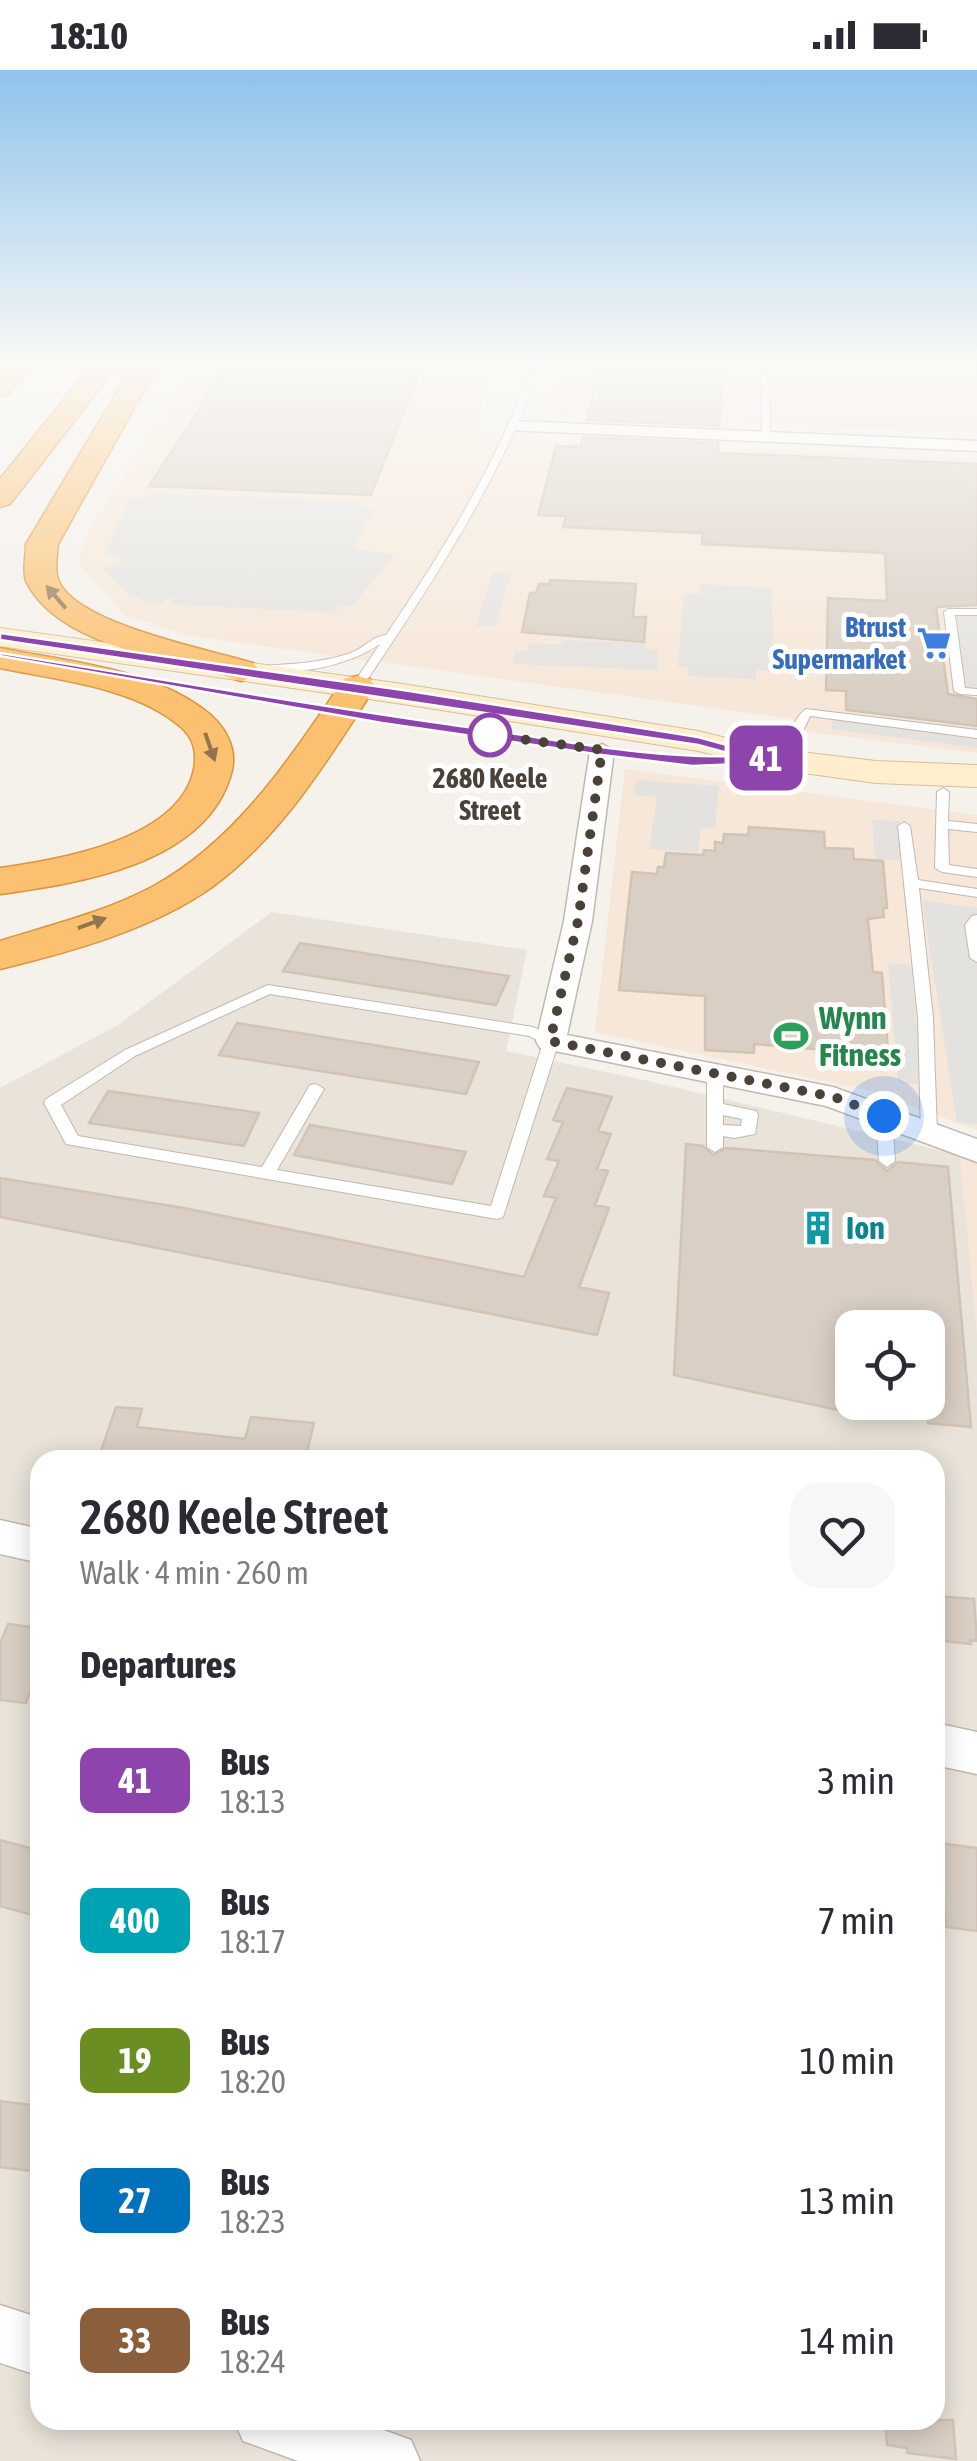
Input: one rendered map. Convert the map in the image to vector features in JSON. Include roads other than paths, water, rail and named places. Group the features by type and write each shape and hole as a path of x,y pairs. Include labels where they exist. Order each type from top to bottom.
{"highway":[{"path":"0,498 19,474"},
{"path":"83,474 42,544 41,580 60,604 96,628 241,670"},
{"path":"0,657 114,683 174,708 207,733 216,760 207,790 183,819 156,838 58,872 0,882"},
{"path":"0,956 167,896 217,863 269,806 348,700"}],"main road":[{"path":"0,637 241,670 348,700 602,750 692,762 779,760"},
{"path":"0,657 698,741 779,760 876,772 977,776"},
{"path":"876,772 954,804"}],"street":[{"path":"602,750 578,921 550,1041 834,1097 977,1151"},
{"path":"0,1537 30,1544"},
{"path":"945,1746 977,1753"},
{"path":"0,2334 30,2344"},
{"path":"295,2430 390,2461"}],"lane":[{"path":"348,700 459,533 493,474"},
{"path":"977,612 949,612 960,691 977,692"},
{"path":"241,670 318,665 358,654 388,635"},
{"path":"779,760 806,712 977,734"},
{"path":"954,804 977,828"},
{"path":"954,804 942,868 977,873"},
{"path":"904,826 930,1086 929,1134"},
{"path":"911,883 977,893"},
{"path":"977,919 972,925 977,958"},
{"path":"268,989 532,1032 550,1041 497,1213 72,1140 52,1103 130,1053 268,989"},
{"path":"715,1074 715,1108 715,1138 749,1130 750,1115 715,1108"},
{"path":"267,1173 316,1089"},
{"path":"884,1116 886,1161"}],"place":[{"name":"Btrust Supermarket","path":"934,643"},
{"name":"2680 Keele Street","path":"490,735"},
{"name":"Wynn Fitness","path":"791,1036"},
{"name":"Ion","path":"818,1228"}]}
